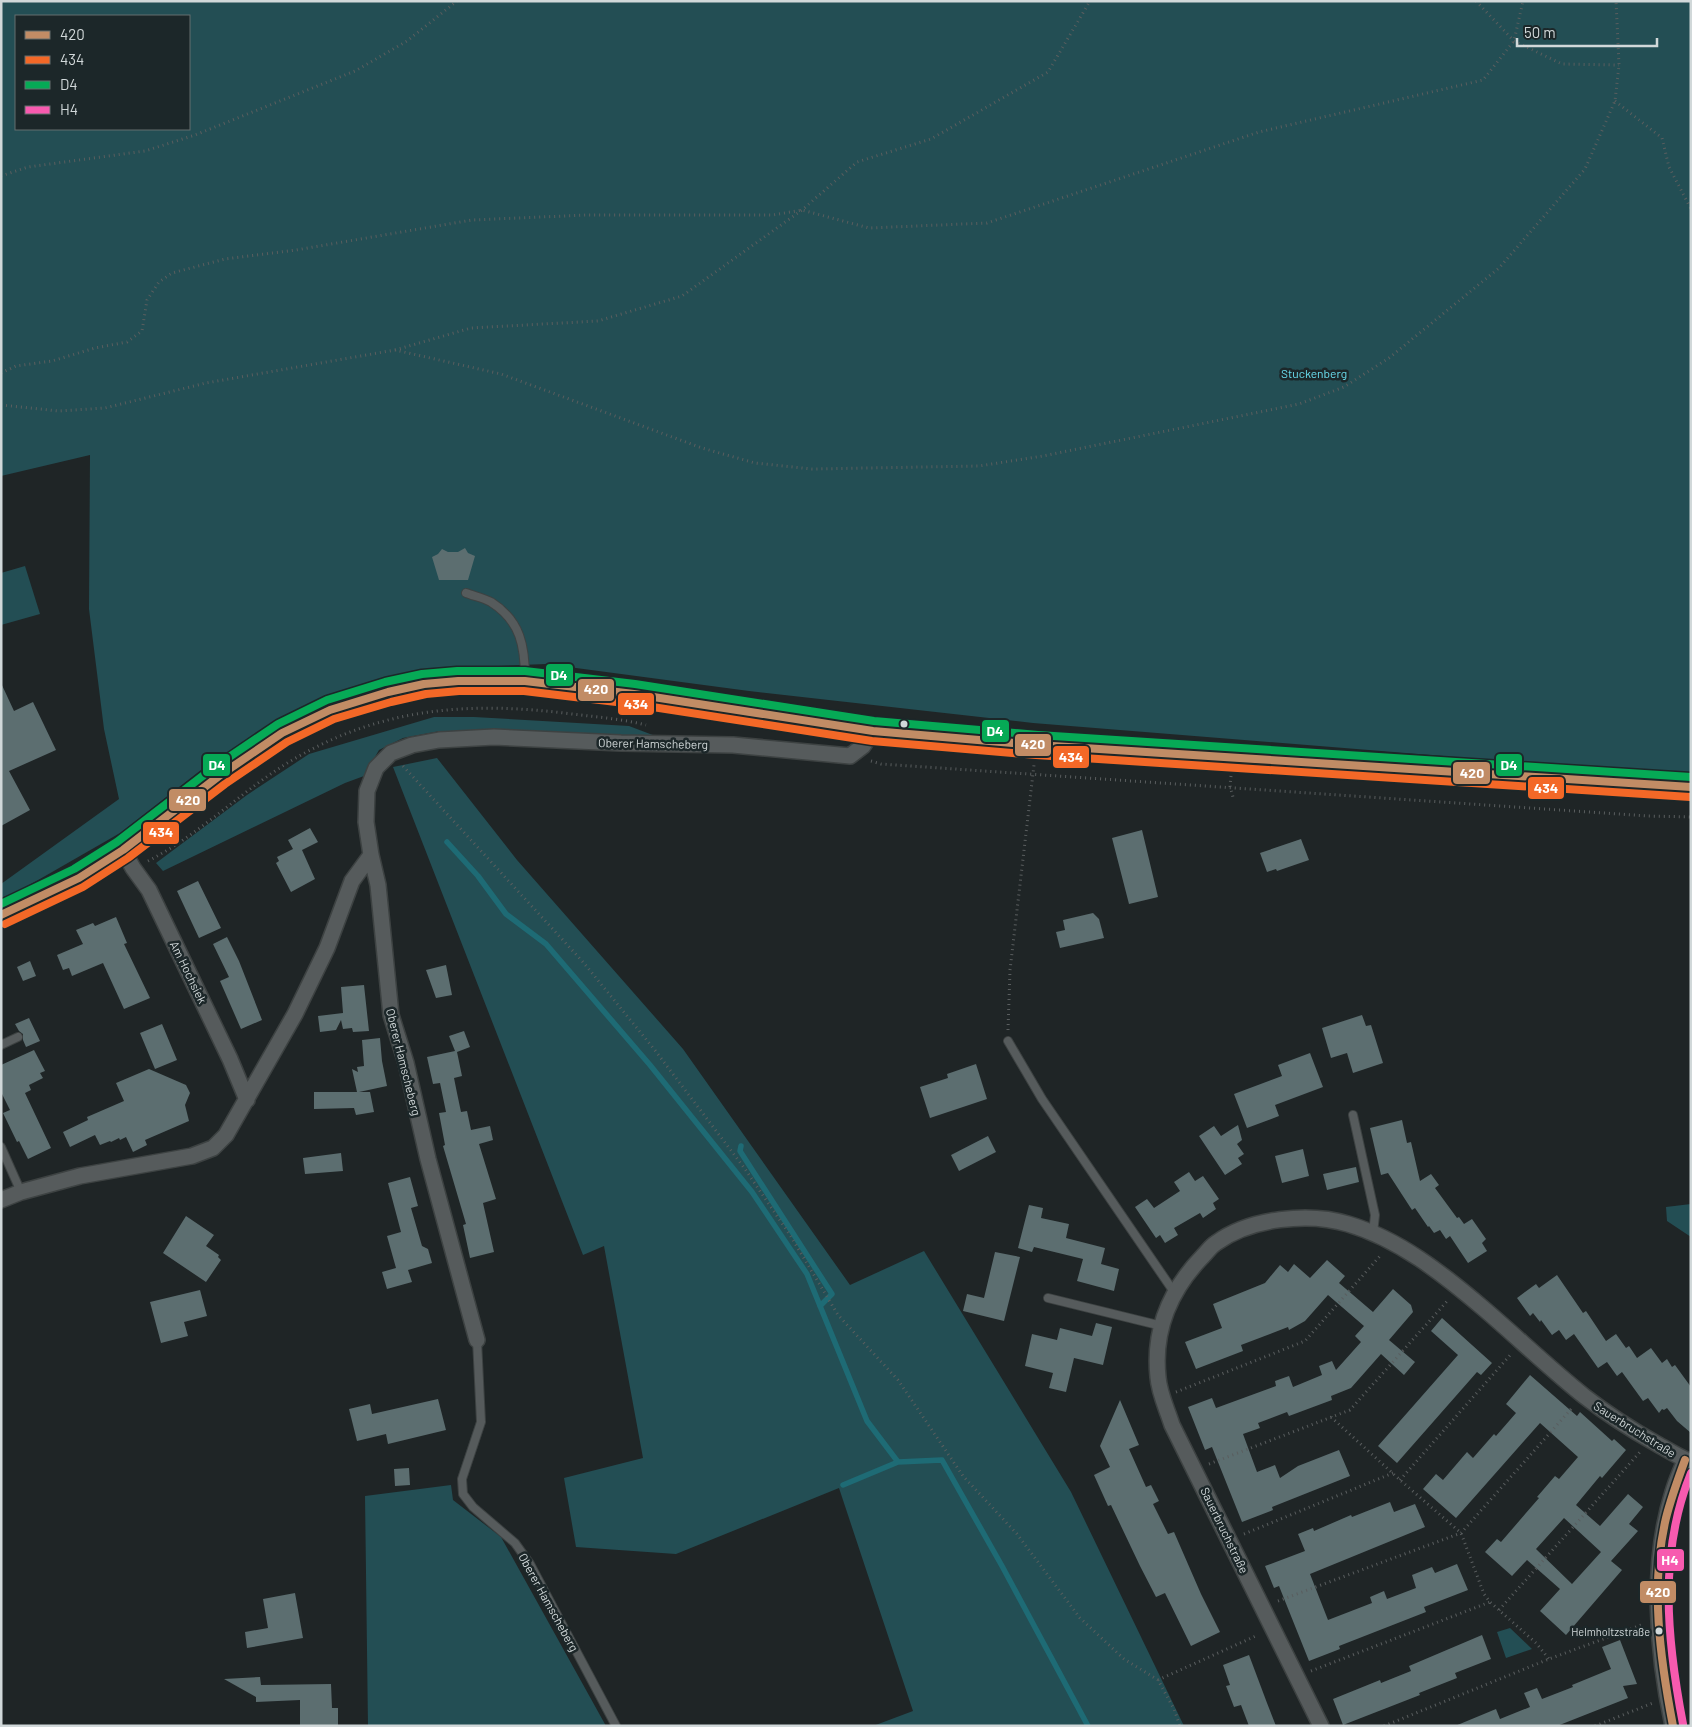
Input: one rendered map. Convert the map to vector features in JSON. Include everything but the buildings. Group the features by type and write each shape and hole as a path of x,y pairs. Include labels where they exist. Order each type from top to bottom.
{"main road":[{"path":"1,914 79,878 128,859 219,776 274,738 330,710 388,692 424,684 492,680 525,682 634,694 873,732 1037,745 1691,787"}],"street":[{"path":"850,756 863,746 873,732"},
{"name":"Oberer Hamscheberg","path":"477,1340 428,1159 406,1063 391,1015 378,885 366,822 367,791 376,768 391,753 412,745 439,740 494,737 621,743 733,745 850,756"},
{"path":"1,1200 21,1192 80,1176 192,1156 212,1148 226,1135 296,1014 327,948 352,881 371,855"},
{"name":"Am Hochsiek","path":"128,859 149,890 230,1059 247,1100"},
{"name":"Sauerbruchstraße","path":"1321,1726 1172,1425 1158,1378 1162,1326 1169,1302 1192,1267 1216,1243 1244,1228 1268,1221 1310,1218 1347,1224 1373,1233 1422,1260 1459,1287 1584,1396 1622,1424 1689,1459"},
{"path":"1672,1726 1661,1663 1659,1618 1660,1561 1673,1492 1689,1459"}],"lane":[{"path":"466,593 490,601 506,613 517,629 523,648 525,682"},
{"path":"1,1046 18,1037"},
{"path":"1008,1041 1042,1099 1174,1292"},
{"path":"1353,1115 1375,1215 1373,1233"},
{"path":"1,1147 21,1192"},
{"path":"1048,1298 1162,1326"},
{"name":"Oberer Hamscheberg","path":"477,1340 481,1422 462,1479 463,1494 473,1508 515,1543 530,1564 616,1726"}],"path":[{"path":"1,176 28,167 145,151 195,135 355,72 407,41 457,1"},
{"path":"1,405 60,411 105,408 206,383 395,350 470,328 598,321 682,296 802,210 857,162 931,139 1048,72 1090,1"},
{"path":"1476,1 1514,41 1562,64 1619,65"},
{"path":"1,373 16,366 52,361 95,348 127,342 142,331 147,300 159,282 172,273 225,259 296,250 472,220 587,215 773,215 802,210 869,228 987,223 1259,132 1483,80 1514,41 1522,1"},
{"path":"395,350 501,374 702,448 754,463 812,469 978,466 1043,456 1299,404 1344,387 1389,358 1499,268 1585,169 1615,101 1619,65 1616,1"},
{"path":"1615,101 1662,138 1669,167 1691,209"},
{"path":"128,859 168,850 256,783 294,759 360,728 405,715 435,710 496,708 538,710 630,721 654,727"},
{"path":"391,753 583,962 654,1049 745,1168 790,1234 838,1315 898,1380 963,1476 1017,1534 1080,1618 1124,1659 1158,1680 1174,1709 1180,1726"},
{"path":"850,756 881,764 1230,786 1648,816 1691,817"},
{"path":"1008,1041 1010,970 1033,773"},
{"path":"1230,786 1233,797"},
{"path":"1163,1398 1304,1341 1392,1243"},
{"path":"1195,1469 1350,1410 1459,1287"},
{"path":"1400,1480 1522,1341"},
{"path":"1263,1607 1461,1533 1584,1396"},
{"path":"1331,1417 1461,1533 1484,1594 1490,1602 1536,1643 1549,1659"},
{"path":"1499,1610 1650,1440"},
{"path":"1230,1540 1393,1473"},
{"path":"1297,1677 1490,1602"},
{"path":"1384,1726 1549,1659 1659,1618"},
{"path":"1158,1680 1274,1628"},
{"path":"1595,1726 1667,1698"}],"green space":[{"name":"Stuckenberg","path":"1,1 1691,1 1691,776 1033,723 749,691 546,664 451,668 340,693 273,725 201,770 120,833 19,891 1,898 1,884 119,799 104,729 89,609 90,455 1,476"},
{"path":"25,566 40,614 1,625 1,573"},
{"path":"434,717 474,717 629,726 658,737 440,731 403,738 379,750 364,776 345,783 163,871 156,863 247,795 309,754"},
{"path":"437,758 517,860 683,1049 850,1285 924,1251 1071,1492 1184,1726 873,1726 913,1711 839,1488 676,1554 576,1547 564,1478 643,1458 604,1246 583,1255 393,767"},
{"path":"1691,1204 1691,1237 1667,1221 1666,1207"},
{"path":"451,1485 453,1500 501,1537 606,1726 368,1726 365,1496"},
{"path":"1510,1628 1532,1649 1506,1658 1497,1632"}],"waterway":[{"path":"447,842 478,876 506,914 546,944 650,1065 752,1192 807,1274 867,1421 898,1462 942,1460 1002,1566 1088,1726"},
{"path":"741,1146 740,1151 832,1294 820,1306"},
{"path":"843,1485 898,1462"}],"transit line":[{"name":"D4","path":"1,904 74,869 117,842 213,768 278,724 327,700 385,682 422,674 457,671 525,671 635,684 874,721 1038,735 1691,777"},
{"name":"420","path":"1,915 79,878 123,850 219,776 282,733 330,710 388,692 424,684 458,681 525,681 634,694 873,731 1037,745 1691,787"},
{"name":"434","path":"5,924 83,887 128,858 225,784 287,742 334,719 391,702 426,694 459,691 524,691 633,704 872,741 1036,755 1690,797"},
{"name":"420","path":"1673,1726 1661,1648 1658,1596 1659,1570 1666,1518 1685,1460"},
{"name":"H4","path":"1683,1724 1673,1661 1669,1597 1674,1534 1681,1503 1691,1473"}],"place":[{"name":"Helmholtzstraße","path":"1659,1631"}]}
